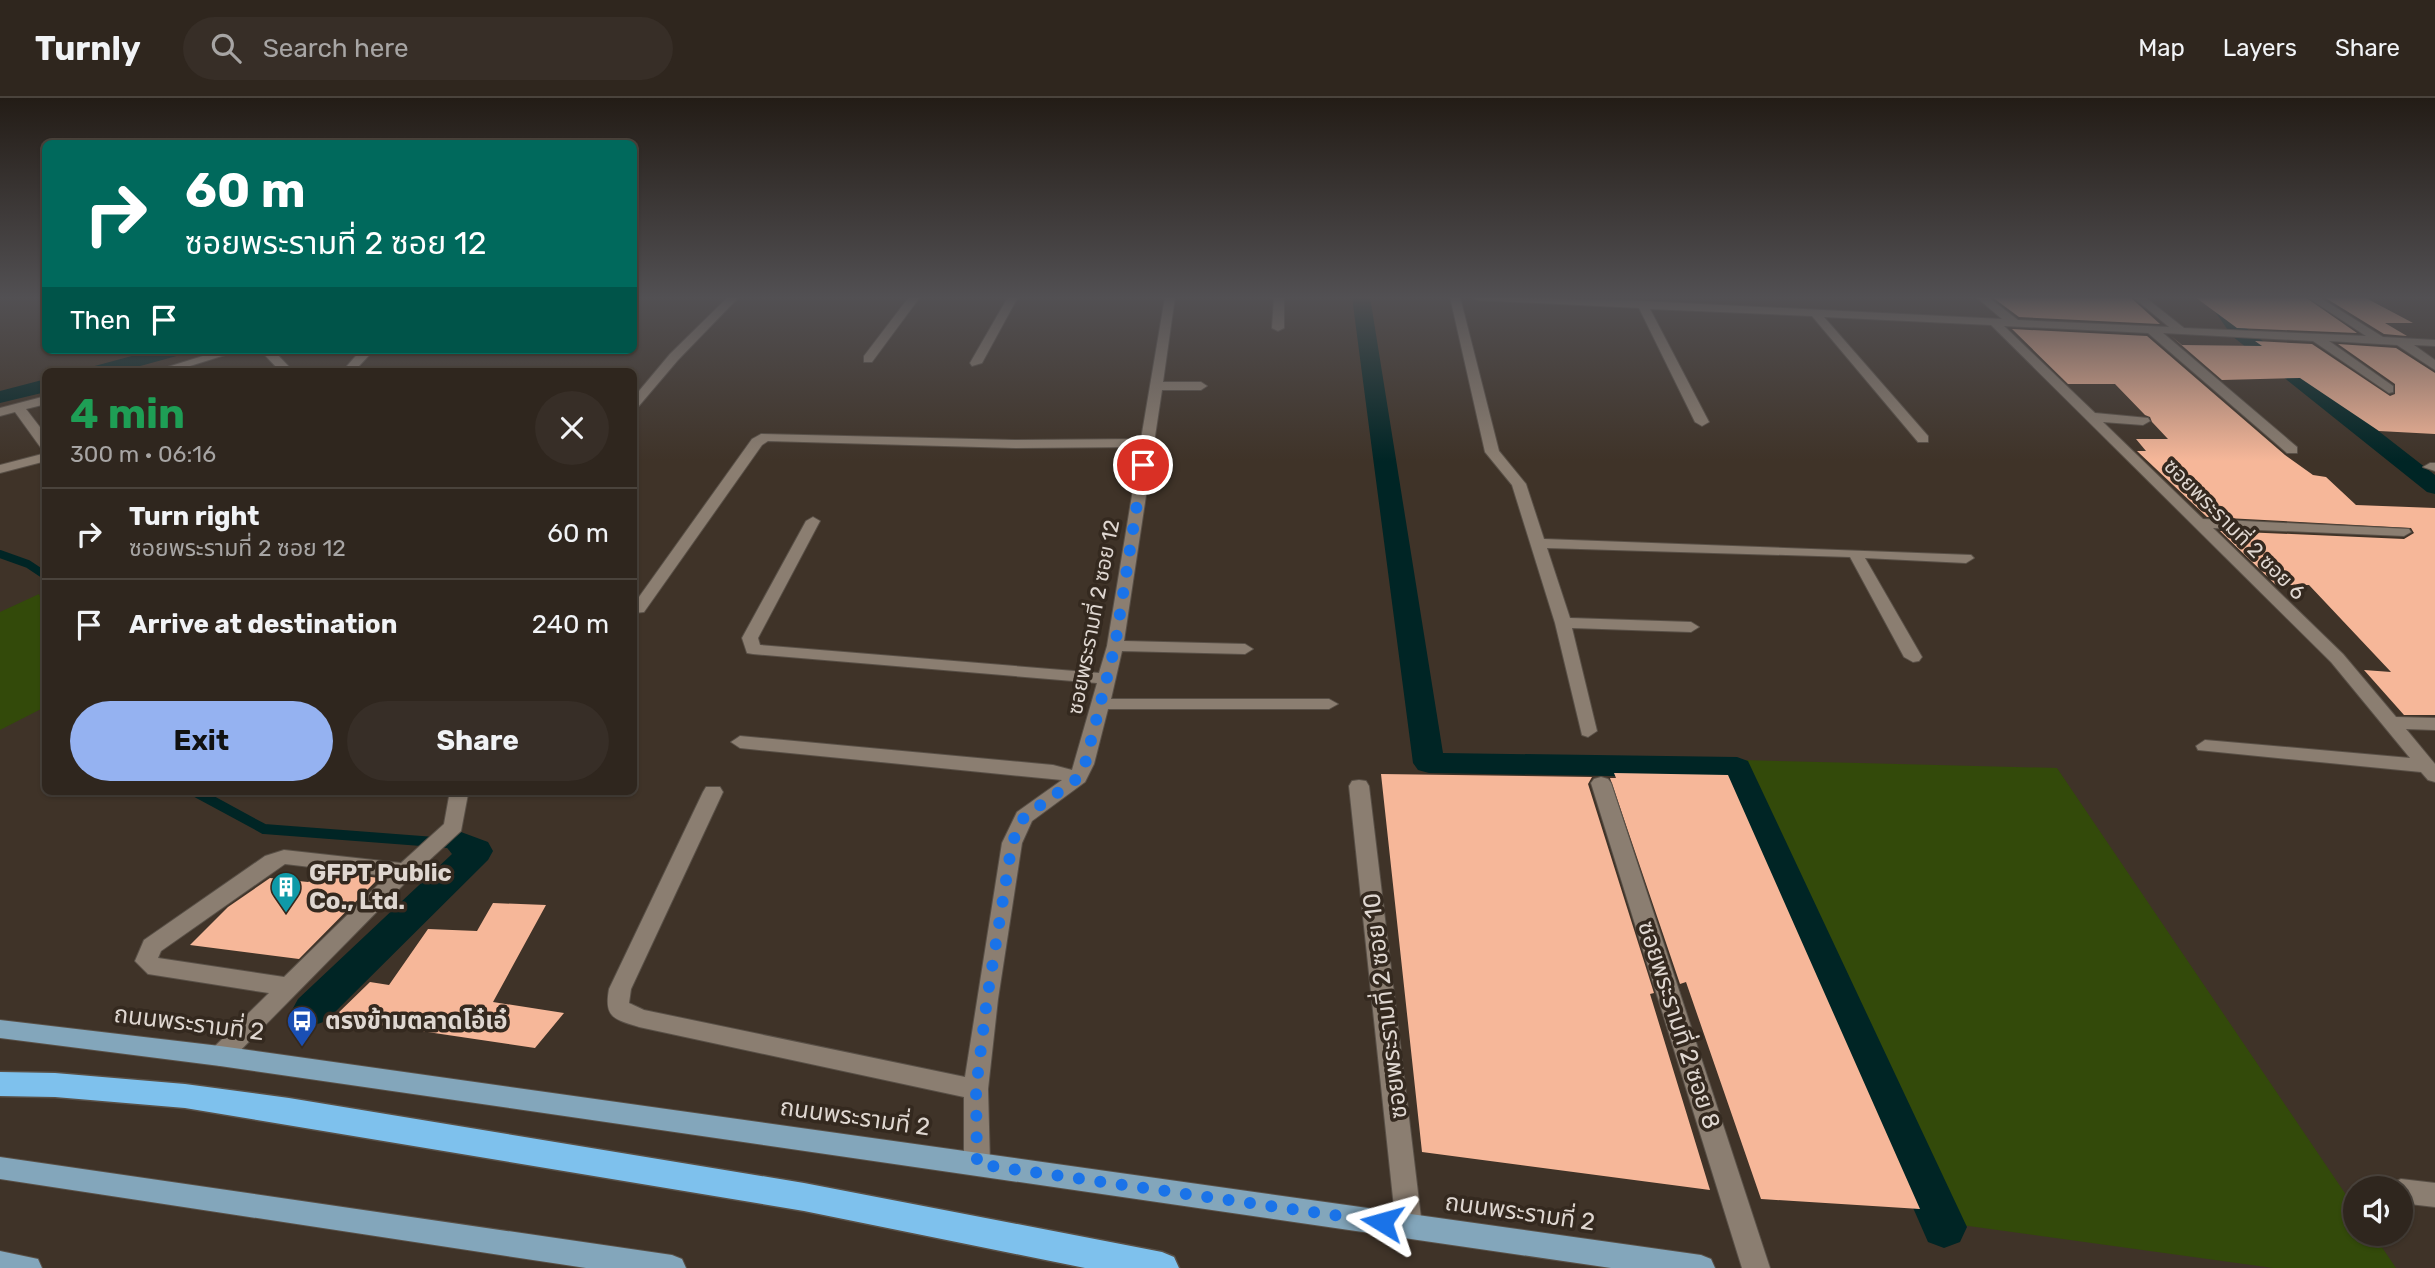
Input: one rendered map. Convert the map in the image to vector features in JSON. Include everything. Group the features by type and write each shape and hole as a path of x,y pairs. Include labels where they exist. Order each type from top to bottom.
{"highway":[{"path":"0,1084 55,1085 198,1098 804,1197 1162,1268"}],"main road":[{"name":"ถนนพระรามที่ 2","path":"0,1029 220,1056 1701,1268"},
{"path":"0,1168 672,1268"},
{"path":"0,1264 28,1268"}],"street":[{"path":"637,400 679,352"},
{"path":"868,359 874,352"},
{"path":"976,363 982,352"},
{"name":"ซอยพระรามที่ 2 ซอย 12","path":"1078,778 1085,764 1115,646 1161,352"},
{"path":"1468,352 1492,452 1519,484 1538,543 1563,623 1588,731"},
{"path":"1666,352 1702,422"},
{"path":"1845,352 1923,439"},
{"name":"ซอยพระรามที่ 2 ซอย 6","path":"2024,352 2337,658 2431,771"},
{"path":"2177,352 2292,450"},
{"path":"2336,352 2389,389"},
{"path":"2414,352 2435,366"},
{"path":"171,368 220,354"},
{"path":"270,354 284,368"},
{"path":"354,368 356,360 363,354"},
{"path":"1156,386 1201,386"},
{"path":"0,412 42,401"},
{"path":"18,408 42,440"},
{"path":"2091,417 2143,421"},
{"path":"638,609 757,442 766,437 1014,444 1147,443"},
{"path":"0,469 42,458"},
{"path":"813,521 750,638 753,649 1108,679"},
{"path":"2199,523 2404,532"},
{"path":"1538,543 1966,558"},
{"path":"1855,553 1913,657"},
{"path":"1563,623 1691,627"},
{"path":"1115,646 1245,649"},
{"path":"1101,704 1329,704"},
{"path":"2390,723 2435,724"},
{"path":"740,742 1053,771 1078,778"},
{"path":"2205,746 2431,771"},
{"path":"977,1164 976,1089 987,999 1012,843 1024,817 1078,778"},
{"name":"ซอยพระรามที่ 2 ซอย 8","path":"1601,783 1756,1268"},
{"name":"ซอยพระรามที่ 2 ซอย 10","path":"1359,786 1409,1226"},
{"path":"713,792 620,989 617,1007 639,1018 976,1089"},
{"path":"220,1056 412,864 454,826 458,795"},
{"path":"289,987 156,968 146,961 152,946 272,861 284,858 412,864"},
{"path":"2413,1192 2435,1195"}],"green space":[{"path":"39,594 42,602 42,709 0,730 0,612"},
{"path":"1741,760 2057,768 2343,1190 2343,1246 2381,1246 2396,1268 2273,1268 1961,1225"}],"building":[{"path":"2035,352 2165,352 2285,455 2313,475 2326,477 2356,505 2435,508 2435,715 2404,715 2364,670 2391,672 2309,585 2276,585 2220,531 2404,539 2414,533 2411,528 2207,517 2137,451 2146,451 2136,439 2168,439 2150,417 2115,384 2068,384"},
{"path":"2189,352 2323,352 2390,396 2395,394 2395,384 2349,352 2402,352 2435,373 2435,434 2379,431 2300,378 2222,380"},
{"path":"1614,773 1728,775 1920,1209 1761,1199 1686,982 1680,984 1610,778 1616,778"},
{"path":"1381,774 1592,777 1588,784 1654,993 1650,994 1710,1190 1422,1152"},
{"name":"GFPT Public Co., Ltd.","path":"332,872 379,878 299,959 190,945 228,907 270,878 308,882"},
{"path":"493,903 546,905 493,1002 564,1013 535,1048 333,1018 370,982 389,985 428,929 477,931"}],"waterway":[{"path":"1369,352 1429,763 1737,768 1944,1227"},
{"path":"2264,352 2435,487"},
{"path":"109,368 162,354"},
{"path":"0,397 42,386"},
{"path":"0,554 28,564 42,573"},
{"path":"201,795 264,829 461,844"},
{"path":"312,1010 476,851 461,844"}],"place":[{"name":"GFPT Public Co., Ltd.","path":"286,914"},
{"name":"ตรงข้ามตลาดโอ๋เอ๋","path":"302,1048"}],"route":[{"path":"1143,465 1115,646 1085,764 1078,778 1024,817 1012,843 987,999 976,1089 977,1164 1382,1222"}]}
